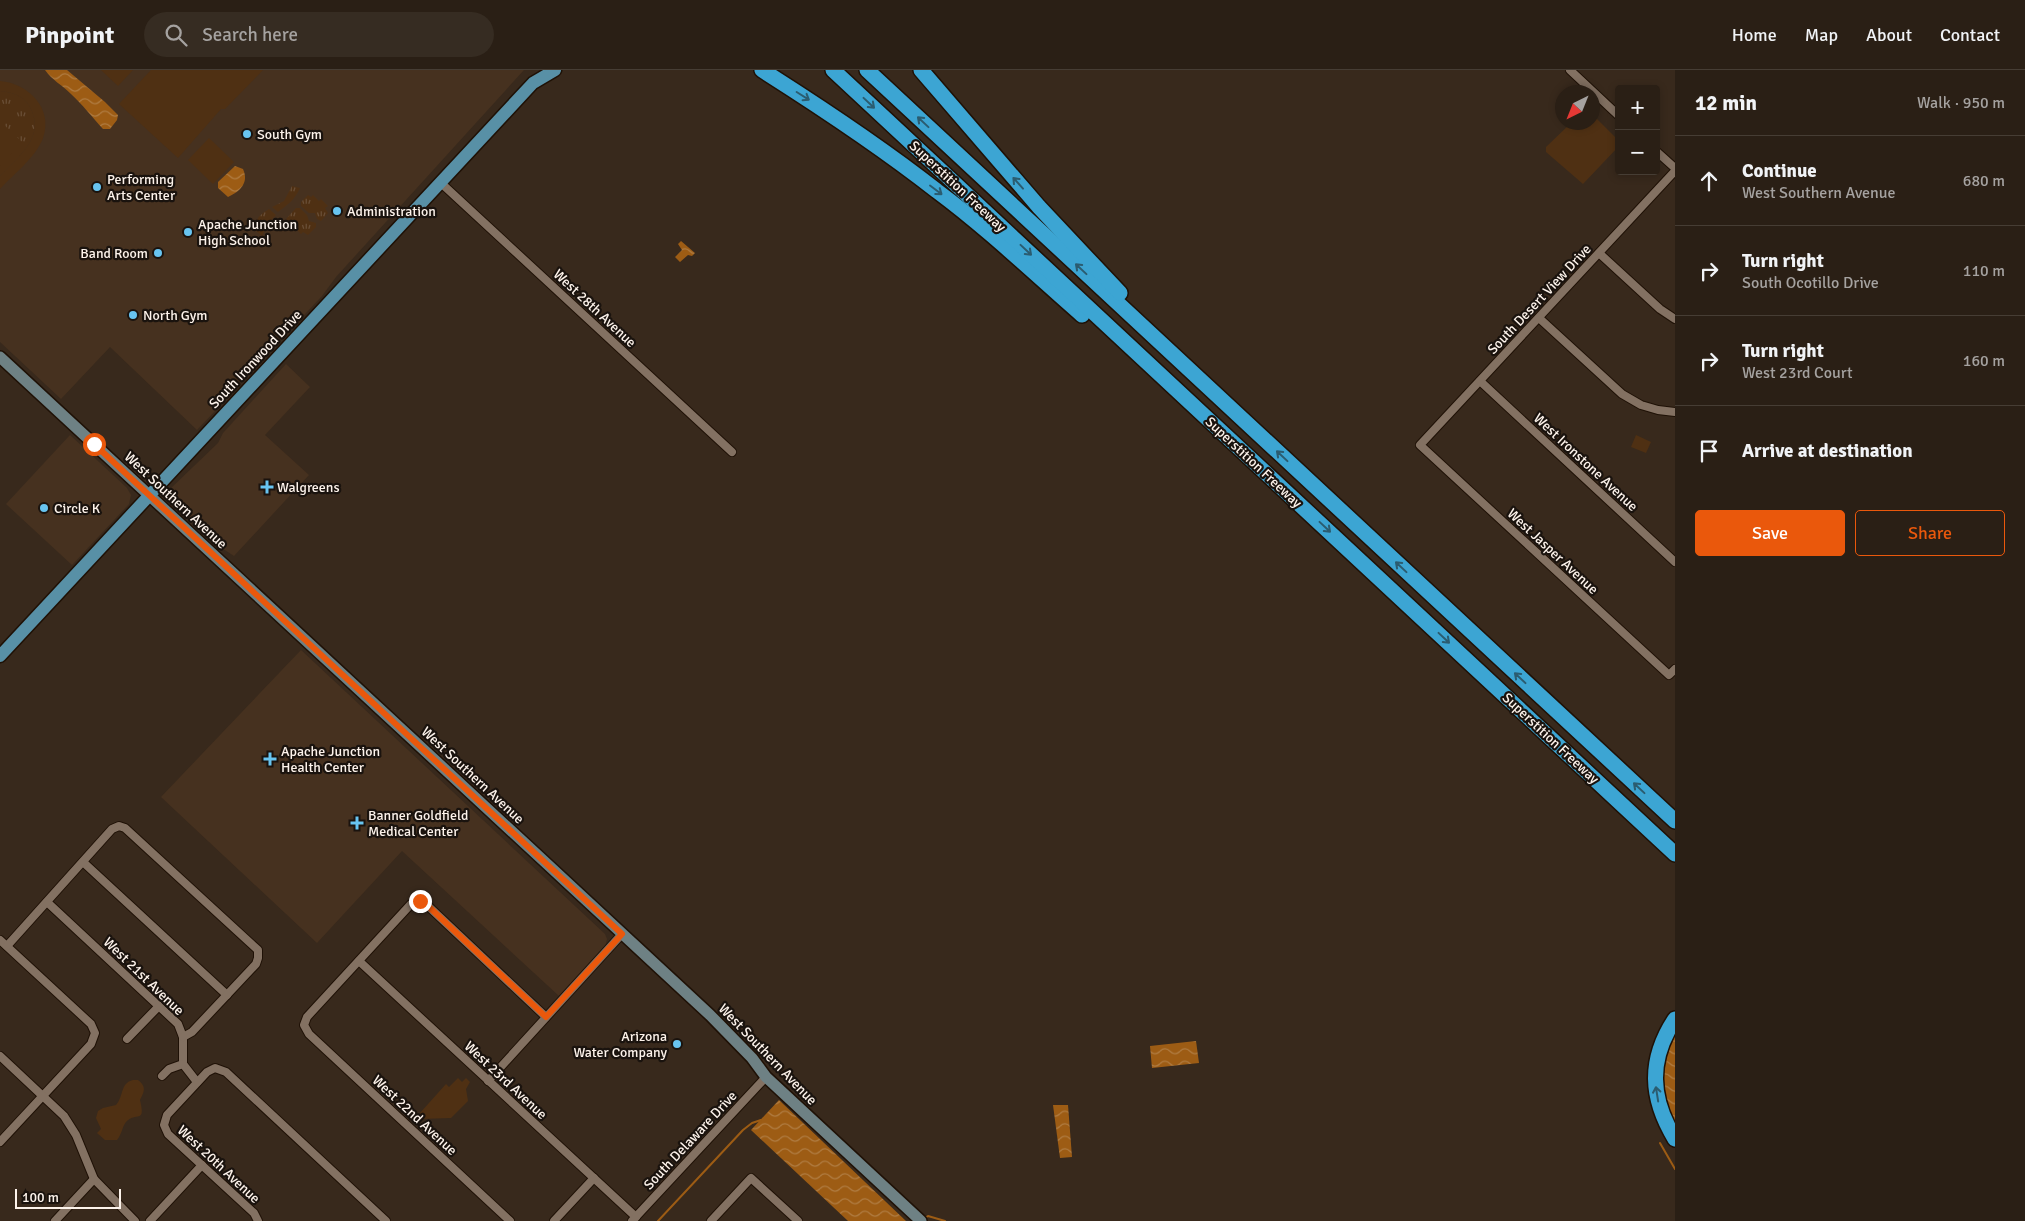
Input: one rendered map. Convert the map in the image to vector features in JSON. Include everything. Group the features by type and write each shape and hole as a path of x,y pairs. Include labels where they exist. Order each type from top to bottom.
{"highway":[{"path":"762,70 828,112 938,191 995,238 1166,390 1239,448"},
{"name":"Superstition Freeway","path":"833,70 1675,854"},
{"name":"Superstition Freeway","path":"867,70 1675,821"},
{"path":"921,70 1039,207 1149,323 1193,374"},
{"path":"1675,1019 1662,1043 1655,1073 1655,1088 1660,1110 1675,1139"}],"main road":[{"name":"South Ironwood Drive","path":"533,84 538,70"},
{"name":"South Ironwood Drive","path":"0,656 533,84 556,70"},
{"name":"West Southern Avenue","path":"0,357 731,1035 766,1077 921,1221"}],"street":[{"path":"1570,70 1615,112"},
{"path":"1660,155 1675,170"},
{"name":"South Desert View Drive","path":"1420,445 1675,170"},
{"name":"West 28th Avenue","path":"441,183 732,452"},
{"path":"1599,253 1660,309 1675,319"},
{"path":"1539,318 1622,394 1641,405 1675,412"},
{"name":"West Ironstone Avenue","path":"1480,381 1675,562"},
{"name":"West Jasper Avenue","path":"1420,445 1672,672"},
{"path":"7,946 112,829 119,826 125,828 258,950 256,964 192,1032 183,1037"},
{"path":"83,862 227,995"},
{"path":"359,961 411,904 420,901 428,906 546,1017"},
{"name":"West 21st Avenue","path":"46,902 178,1024 183,1037 182,1064"},
{"path":"488,1080 622,934"},
{"path":"0,940 91,1024 95,1033 91,1044 0,1142"},
{"name":"West 22nd Avenue","path":"359,961 307,1017 304,1025 309,1034 510,1221"},
{"name":"West 23rd Avenue","path":"359,961 594,1178 634,1219"},
{"path":"127,1039 159,1006"},
{"path":"0,1056 64,1116 76,1135 94,1179 135,1221"},
{"path":"162,1076 169,1068 182,1064 197,1082 206,1072 215,1068 226,1072 386,1221"},
{"name":"South Delaware Drive","path":"634,1219 766,1077"},
{"name":"West 20th Avenue","path":"197,1082 168,1115 164,1125 168,1134 254,1213 258,1221"},
{"path":"150,1221 202,1164"},
{"path":"554,1221 594,1178"},
{"path":"711,1221 751,1178 798,1221"},
{"path":"55,1221 94,1179"}],"shaded area":[{"name":"Apache Junction High School","path":"0,70 524,70 336,277 322,296 223,397 215,411 197,430 110,347 61,399 0,342"},
{"path":"286,364 310,387 265,435 309,475 234,556 214,543 172,503 169,498 169,490 218,443 223,433"},
{"path":"70,435 127,488 131,495 129,504 72,565 6,504"},
{"path":"301,650 605,934 607,939 605,947 559,996 402,851 317,943 161,797"}],"green space":[{"path":"101,70 133,70 118,86"},
{"path":"151,70 263,70 225,109 221,109 178,158 119,104"},
{"path":"0,81 20,87 36,99 45,117 45,127 43,138 35,152 0,189 0,176 28,145 33,137 35,128 30,107 17,95 0,91"},
{"path":"0,91 9,92 21,97 27,103 34,118 35,128 33,137 28,145 0,176"},
{"path":"0,121 22,142 0,166"},
{"path":"1600,122 1615,137 1615,150 1583,184 1546,152 1546,147 1564,130 1600,130"},
{"path":"209,138 234,162 213,184 188,160"},
{"path":"292,186 300,188 293,199 278,212 272,207 284,201"},
{"path":"308,195 311,197 313,195 319,201 321,199 328,206 325,208 328,213 321,221 317,219 315,213 309,213 301,206 301,202"},
{"path":"296,208 300,208 307,215 309,221 316,223 316,227 308,235 303,232 301,234 286,219"},
{"path":"269,209 276,215 268,223 262,236 255,230 256,223 261,215"},
{"path":"1636,435 1651,442 1646,453 1631,447"},
{"path":"458,1078 462,1082 466,1078 470,1082 466,1089 468,1101 451,1118 420,1119 420,1113 446,1084 449,1087"},
{"path":"133,1080 138,1080 144,1087 140,1100 141,1115 133,1117 126,1122 117,1140 105,1140 97,1133 101,1129 96,1118 98,1111 116,1105 126,1084"}],"water":[{"path":"45,70 67,70 105,102 118,115 117,120 110,129 103,129 75,98"},
{"path":"235,166 243,169 245,178 243,186 228,197 218,188 218,182"},
{"path":"681,241 695,253 692,256 688,255 680,262 675,257 682,250 678,244"},
{"path":"1675,1028 1675,1130 1661,1099 1662,1059"},
{"path":"1196,1041 1199,1063 1152,1068 1150,1046"},
{"path":"779,1100 906,1221 848,1221 751,1130"},
{"path":"1053,1105 1068,1105 1072,1157 1060,1158"}],"waterway":[{"path":"658,1221 743,1130 752,1123 761,1120"},
{"path":"1660,1143 1675,1169"},
{"path":"925,1218 928,1216 945,1221"}],"place":[{"name":"South Gym","path":"247,134"},
{"name":"Performing Arts Center","path":"97,187"},
{"name":"Administration","path":"337,211"},
{"name":"Apache Junction High School","path":"188,232"},
{"name":"Band Room","path":"158,253"},
{"name":"North Gym","path":"133,315"},
{"name":"Walgreens","path":"267,487"},
{"name":"Circle K","path":"44,508"},
{"name":"Apache Junction Health Center","path":"270,759"},
{"name":"Banner Goldfield Medical Center","path":"357,823"},
{"name":"Arizona Water Company","path":"677,1044"}],"route":[{"path":"94,444 622,934 546,1017 428,906 420,901"}]}
